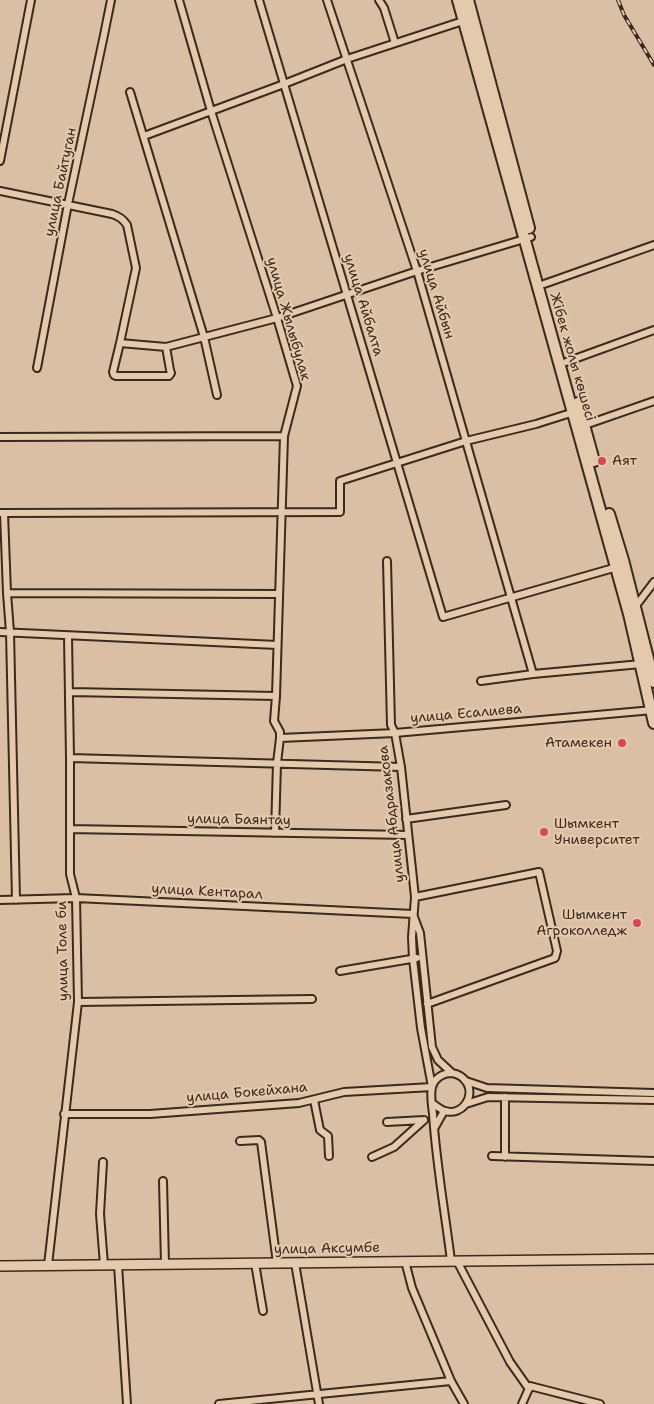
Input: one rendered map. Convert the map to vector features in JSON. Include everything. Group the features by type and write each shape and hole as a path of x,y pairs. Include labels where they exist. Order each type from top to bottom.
{"main road":[{"name":"Жібек жолы көшесі","path":"458,0 585,424 654,680"},
{"name":"Жібек жолы көшесі","path":"468,0 528,238 630,614 653,710 654,723"},
{"name":"улица Аксумбе","path":"0,1266 654,1259"}],"street":[{"path":"0,161 31,0"},
{"name":"улица Байтуган","path":"37,368 68,204 110,0"},
{"name":"улица Жылыбулак","path":"179,0 211,111 297,386 284,436 274,721 280,732 280,738 274,833"},
{"name":"улица Айбалта","path":"259,0 443,618 511,598"},
{"name":"улица Айбын","path":"327,0 416,271 533,674"},
{"path":"379,0 384,8 395,43"},
{"path":"144,136 347,59 463,21"},
{"path":"130,92 204,337 217,395"},
{"path":"0,191 116,215 124,221 136,268 113,372 116,376 169,376 170,370 166,346"},
{"path":"120,343 166,346 204,337 277,318 416,271 528,238"},
{"path":"544,284 654,244"},
{"path":"566,362 654,330"},
{"path":"585,424 654,401"},
{"path":"16,900 10,632 2,513 340,512 340,481 466,441 536,424 574,412"},
{"path":"0,437 284,436"},
{"name":"улица Абдразакова","path":"387,561 391,725 395,733 401,767 414,896 413,959 421,1028 432,1087"},
{"path":"511,598 617,567"},
{"path":"635,607 654,582"},
{"path":"7,593 279,594"},
{"path":"0,632 277,645"},
{"name":"улица Толе би","path":"48,1265 78,1002 76,898 70,874 70,692 68,636"},
{"path":"481,681 641,664"},
{"path":"70,692 276,696"},
{"name":"улица Есалиева","path":"280,738 395,733 653,710"},
{"path":"70,758 401,767"},
{"path":"406,819 506,804"},
{"name":"улица Баянтау","path":"70,829 408,835"},
{"path":"414,896 539,872 557,951 555,958 427,1004"},
{"name":"улица Кентарал","path":"0,900 76,898 413,914"},
{"name":"улица Абдразакова","path":"413,914 420,933 432,1047 438,1060 452,1073"},
{"path":"340,971 423,957"},
{"path":"78,1002 312,998"},
{"path":"529,1390 510,1362 454,1261 434,1129 432,1087 437,1078 444,1074 452,1073 466,1081 487,1088 654,1093"},
{"path":"432,1104 444,1111 460,1110 466,1104 469,1097 469,1088 466,1081"},
{"name":"улица Бокейхана","path":"64,1114 159,1113 299,1103 344,1092 432,1087"},
{"path":"466,1104 488,1097 654,1100"},
{"path":"505,1097 506,1157"},
{"path":"314,1100 320,1130 328,1136 329,1156"},
{"path":"434,1129 444,1111"},
{"path":"387,1122 433,1119"},
{"path":"372,1157 394,1147 424,1120"},
{"path":"240,1141 258,1140 261,1142 277,1263"},
{"path":"492,1156 654,1161"},
{"path":"103,1162 100,1214 104,1265"},
{"path":"163,1181 165,1264"},
{"path":"405,1262 412,1288 451,1381 464,1404"},
{"path":"256,1263 263,1311"},
{"path":"295,1263 319,1404"},
{"path":"118,1265 127,1404"},
{"path":"219,1404 451,1381"},
{"path":"522,1404 530,1386 600,1404"}],"railway":[{"path":"618,0 624,15 654,65"}],"place":[{"name":"Аят","path":"602,461"},
{"name":"Атамекен","path":"622,743"},
{"name":"Шымкент Университет","path":"544,832"},
{"name":"Шымкент Агроколледж","path":"637,923"}]}
